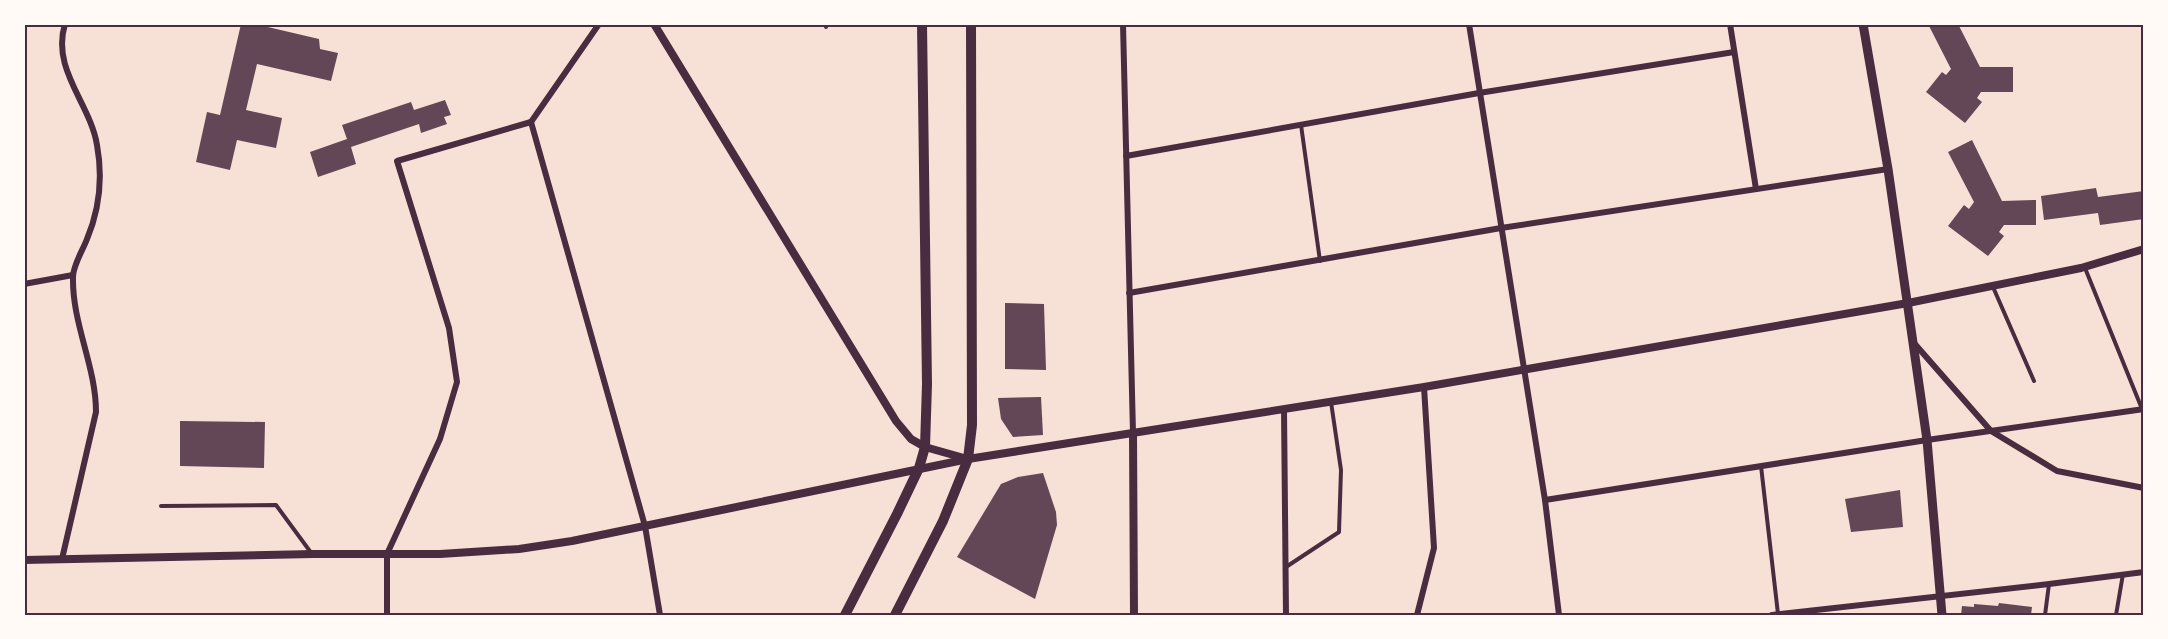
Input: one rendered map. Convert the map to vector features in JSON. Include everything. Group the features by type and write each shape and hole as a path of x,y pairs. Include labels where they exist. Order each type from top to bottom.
{"main road":[{"path":"845,615 919,468 925,447 927,384 922,24"},
{"path":"895,615 943,521 968,459 973,392 971,24"},
{"path":"1863,24 1888,169 1927,440 1942,615"}],"street":[{"path":"62,559 96,412 96,390 76,316 72,275 95,219 100,190 100,169 95,134 62,57 65,24"},
{"path":"387,615 387,555 440,439 457,381 449,328 397,161 531,122 599,24"},
{"path":"654,24 896,421 911,439 925,447 968,459"},
{"path":"1124,24 1133,433 1134,615"},
{"path":"1469,24 1545,500 1559,615"},
{"path":"1730,24 1756,189"},
{"path":"1126,156 1479,93 1734,52"},
{"path":"531,122 645,525 660,615"},
{"path":"1129,293 1501,228 1888,169"},
{"path":"24,560 440,554 519,549 572,541 968,459 1424,387 1908,303 2085,267 2144,249"},
{"path":"24,284 72,275"},
{"path":"1914,343 1991,431 2057,471 2144,488"},
{"path":"1417,615 1434,548 1424,387"},
{"path":"1284,409 1286,615"},
{"path":"1545,500 1927,440 2143,409"},
{"path":"1772,615 1805,613 2144,572"}],"lane":[{"path":"1301,125 1320,261"},
{"path":"2085,267 2143,409"},
{"path":"1993,286 2034,381"},
{"path":"1286,567 1339,532 1341,470 1331,402"},
{"path":"1761,466 1778,614"},
{"path":"161,506 276,505 313,555"},
{"path":"2116,615 2123,574"},
{"path":"2045,615 2049,584"}],"building":[{"path":"241,24 255,24 319,39 320,49 338,53 331,81 257,64 246,110 282,118 276,148 237,140 230,170 196,162 207,112 220,115"},
{"path":"1928,24 1958,24 1980,67 2013,67 2013,92 1981,92 1977,98 1982,102 1965,123 1926,92 1942,72 1946,75 1951,69"},
{"path":"445,100 451,115 444,117 447,124 421,133 419,124 351,147 356,164 318,177 310,152 347,139 342,125 411,102 414,110"},
{"path":"1972,140 2002,201 2036,200 2036,225 2004,225 1999,232 2004,236 1988,256 1948,226 1964,205 1969,209 1974,202 1948,152"},
{"path":"2096,188 2098,197 2144,191 2144,219 2100,225 2098,213 2044,220 2041,196"},
{"path":"1005,303 1044,304 1046,370 1005,369"},
{"path":"1041,397 1043,435 1013,437 1001,419 998,398"},
{"path":"180,421 265,422 264,468 180,466"},
{"path":"1043,473 1056,512 1057,525 1035,599 957,557 1001,484 1018,477"},
{"path":"1900,490 1903,527 1851,532 1845,499"},
{"path":"1999,603 2032,607 2031,615 1961,615 1962,606 1974,607 1974,604 1998,606"}]}
